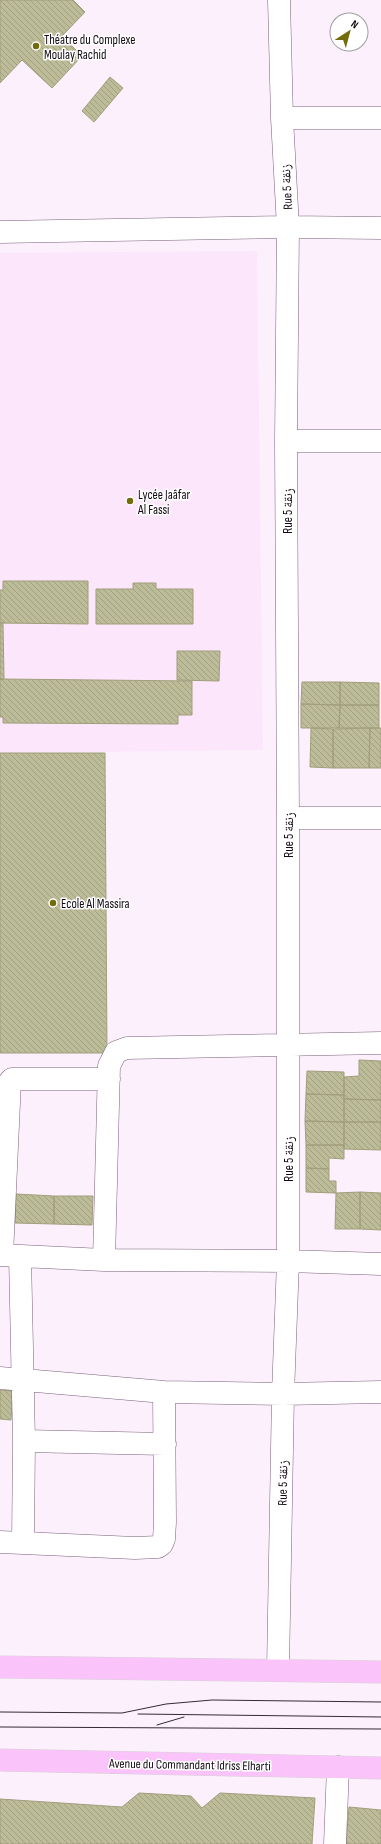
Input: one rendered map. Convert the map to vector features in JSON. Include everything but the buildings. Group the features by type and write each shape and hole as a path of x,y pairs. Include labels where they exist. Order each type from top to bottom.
{"main road":[{"path":"0,1667 278,1669 381,1672"},
{"name":"Avenue du Commandant Idriss Elharti","path":"0,1760 381,1768"}],"street":[{"name":"Rue 5 زنقة","path":"278,1669 283,1394 288,1261 286,441 288,227 282,118 279,0"},
{"path":"282,118 381,118"},
{"path":"0,232 288,227 381,228"},
{"path":"286,441 381,441"},
{"path":"288,818 381,818"},
{"path":"104,1260 109,1066 116,1052 122,1049 381,1043"},
{"path":"24,1543 24,1441 10,1378 7,1255 10,1081 12,1079 21,1078 109,1079"},
{"path":"7,1255 104,1260 288,1261 381,1264"},
{"path":"10,1378 164,1392 283,1394 381,1392"},
{"path":"0,1542 135,1548 158,1547 162,1544 166,1522 164,1392"},
{"path":"24,1441 165,1444"},
{"path":"335,1844 338,1767"}],"shaded area":[{"name":"Lycée Jaâfar Al Fassi","path":"257,251 263,750 0,753 0,253"}],"tram line":[{"path":"0,1712 122,1713 166,1704 212,1700 381,1702"},
{"path":"138,1714 381,1717"},
{"path":"157,1725 184,1717"},
{"path":"0,1727 381,1729"}],"place":[{"name":"Théatre du Complexe Moulay Rachid","path":"36,46"},
{"name":"Lycée Jaâfar Al Fassi","path":"130,501"},
{"name":"Ecole Al Massira","path":"53,903"}]}
